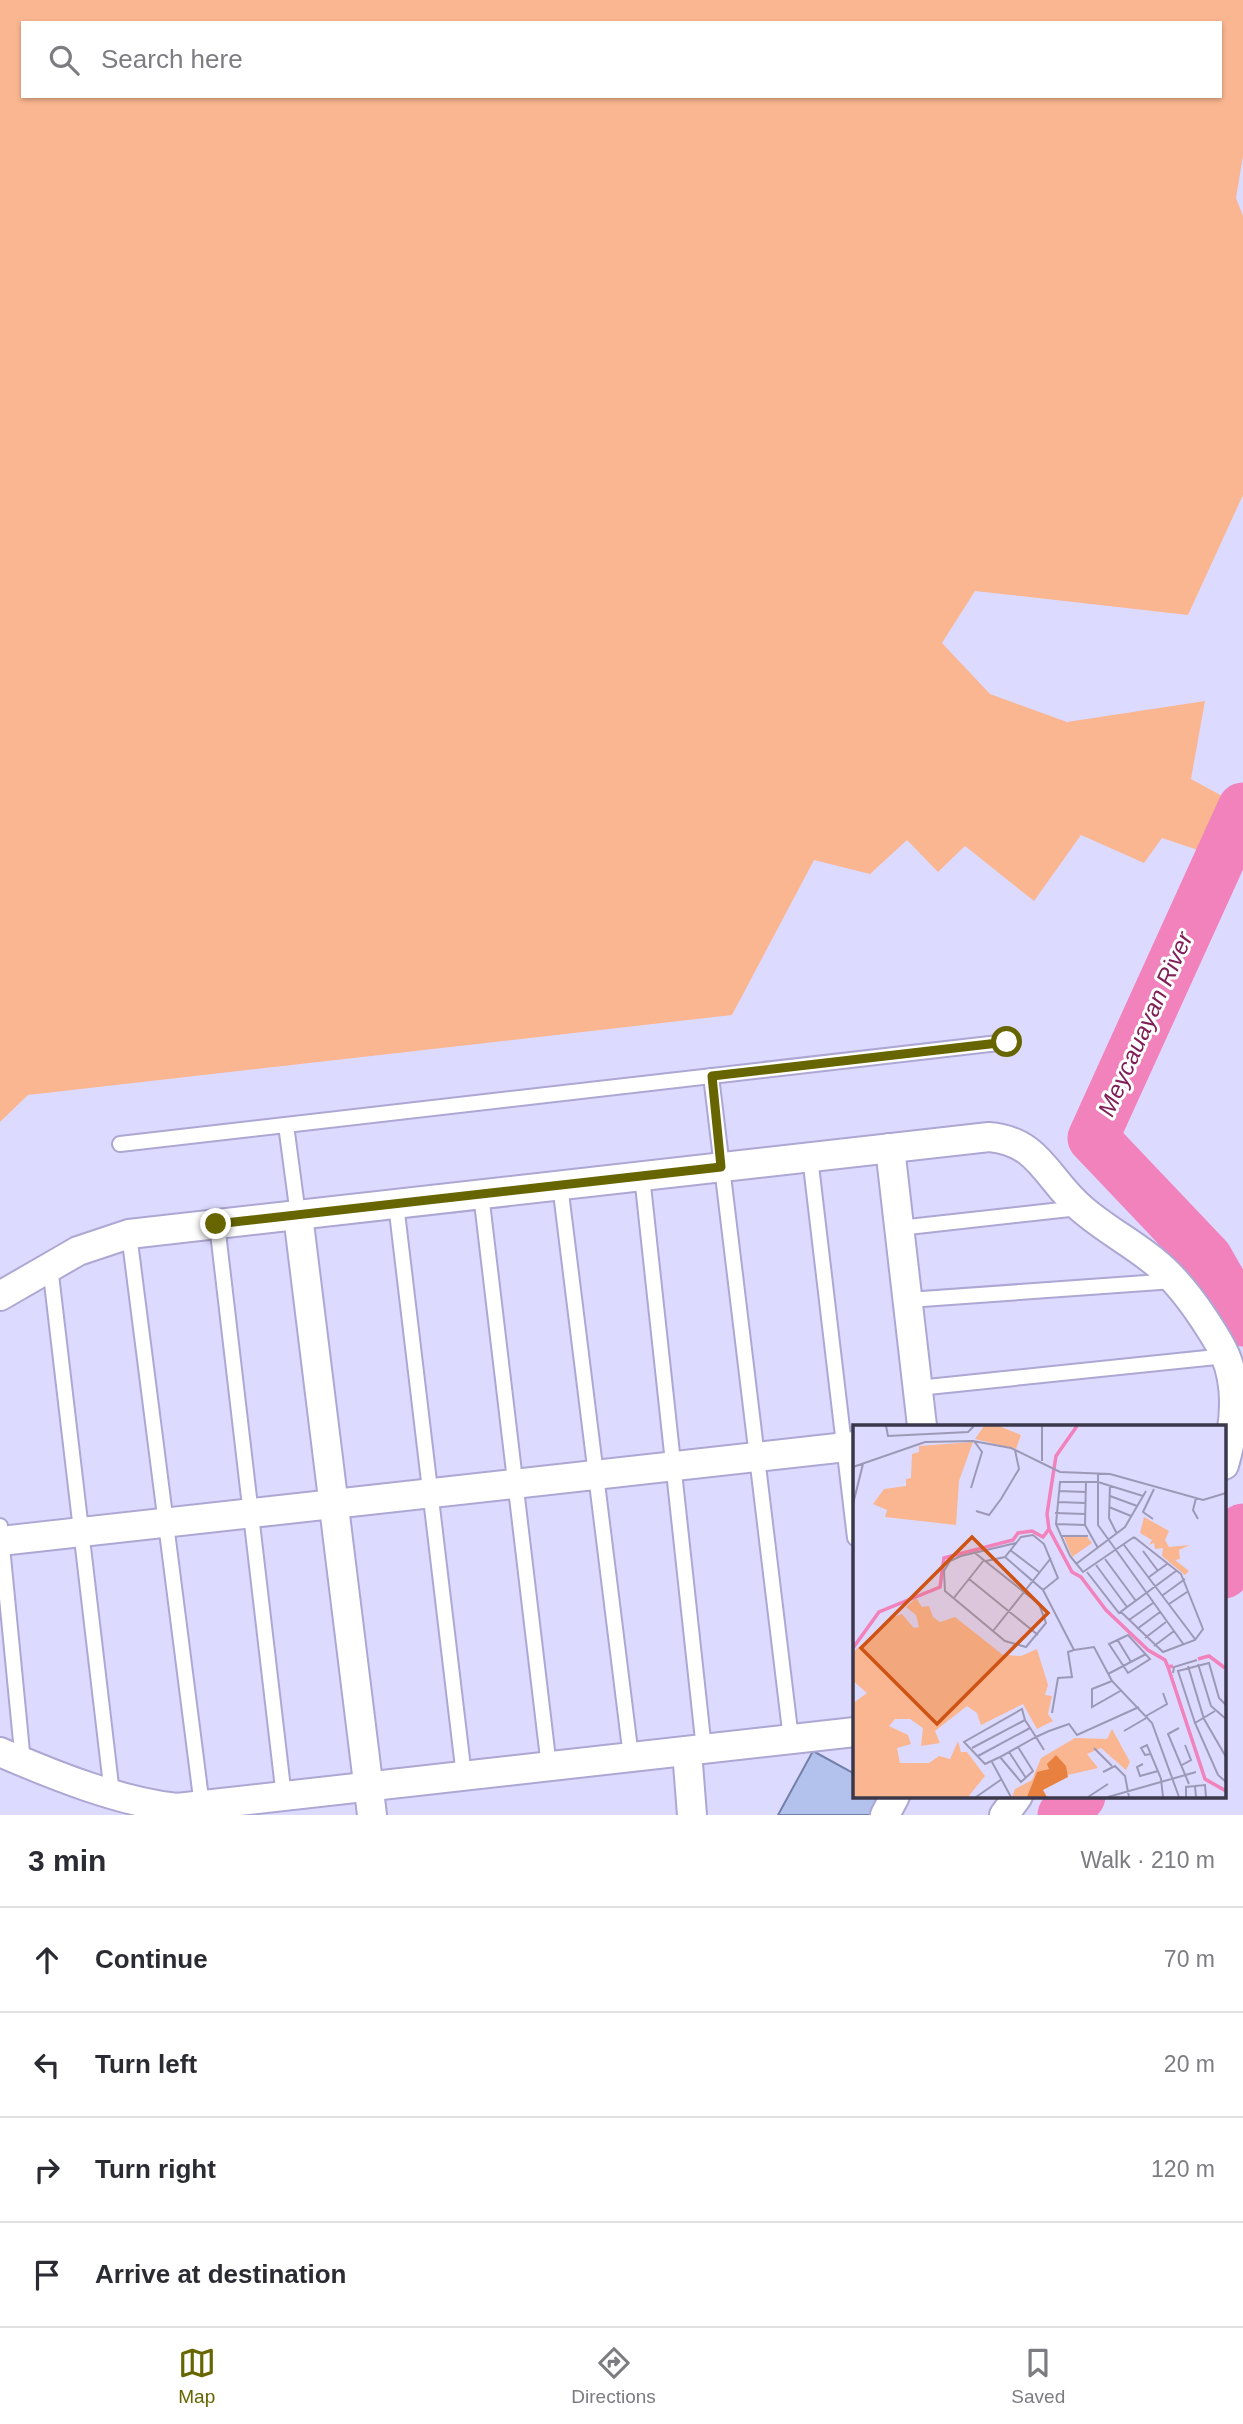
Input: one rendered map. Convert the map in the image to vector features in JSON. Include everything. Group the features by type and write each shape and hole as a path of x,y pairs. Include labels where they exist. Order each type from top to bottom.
{"street":[{"path":"0,1296 78,1251 129,1234 989,1137 1007,1139 1024,1146 1037,1158 1080,1208 1155,1261 1195,1305 1226,1356 1234,1396 1228,1437"},
{"path":"890,1148 922,1425"},
{"path":"298,1215 372,1815"},
{"path":"1,1536 81,1532 849,1447"},
{"path":"12,1757 112,1794 150,1805 177,1808 853,1732"},
{"path":"692,1815 695,1750"},
{"path":"885,1815 894,1798"},
{"path":"1004,1815 1017,1798"}],"lane":[{"path":"120,1144 1007,1042"},
{"path":"712,1076 790,1739"},
{"path":"286,1125 298,1215"},
{"path":"810,1157 849,1447 853,1508"},
{"path":"642,1176 674,1466 695,1750"},
{"path":"560,1185 631,1757"},
{"path":"481,1194 549,1767"},
{"path":"396,1203 464,1776"},
{"path":"899,1228 1080,1208"},
{"path":"216,1224 284,1797"},
{"path":"129,1234 202,1806"},
{"path":"50,1266 112,1794"},
{"path":"908,1300 1175,1281"},
{"path":"918,1388 1226,1356"},
{"path":"1,1536 12,1757"}],"shaded area":[{"path":"0,0 1243,0 1243,156 1236,198 1243,216 1243,495 1188,615 975,591 942,643 990,694 1067,722 1205,701 1191,779 1224,797 1201,851 1162,838 1144,863 1081,835 1034,901 965,846 938,872 907,840 870,874 814,860 732,1015 28,1095 0,1122"}],"building":[{"path":"813,1751 853,1773 853,1798 880,1798 870,1815 778,1815"}],"waterway":[{"name":"Meycauayan River","path":"1243,808 1093,1138 1207,1258 1243,1321"},
{"name":"Meycauayan River","path":"1226,1568 1243,1529"},
{"name":"Meycauayan River","path":"1063,1815 1078,1798"}],"route":[{"path":"216,1224 721,1167 712,1076 1007,1042"}]}
